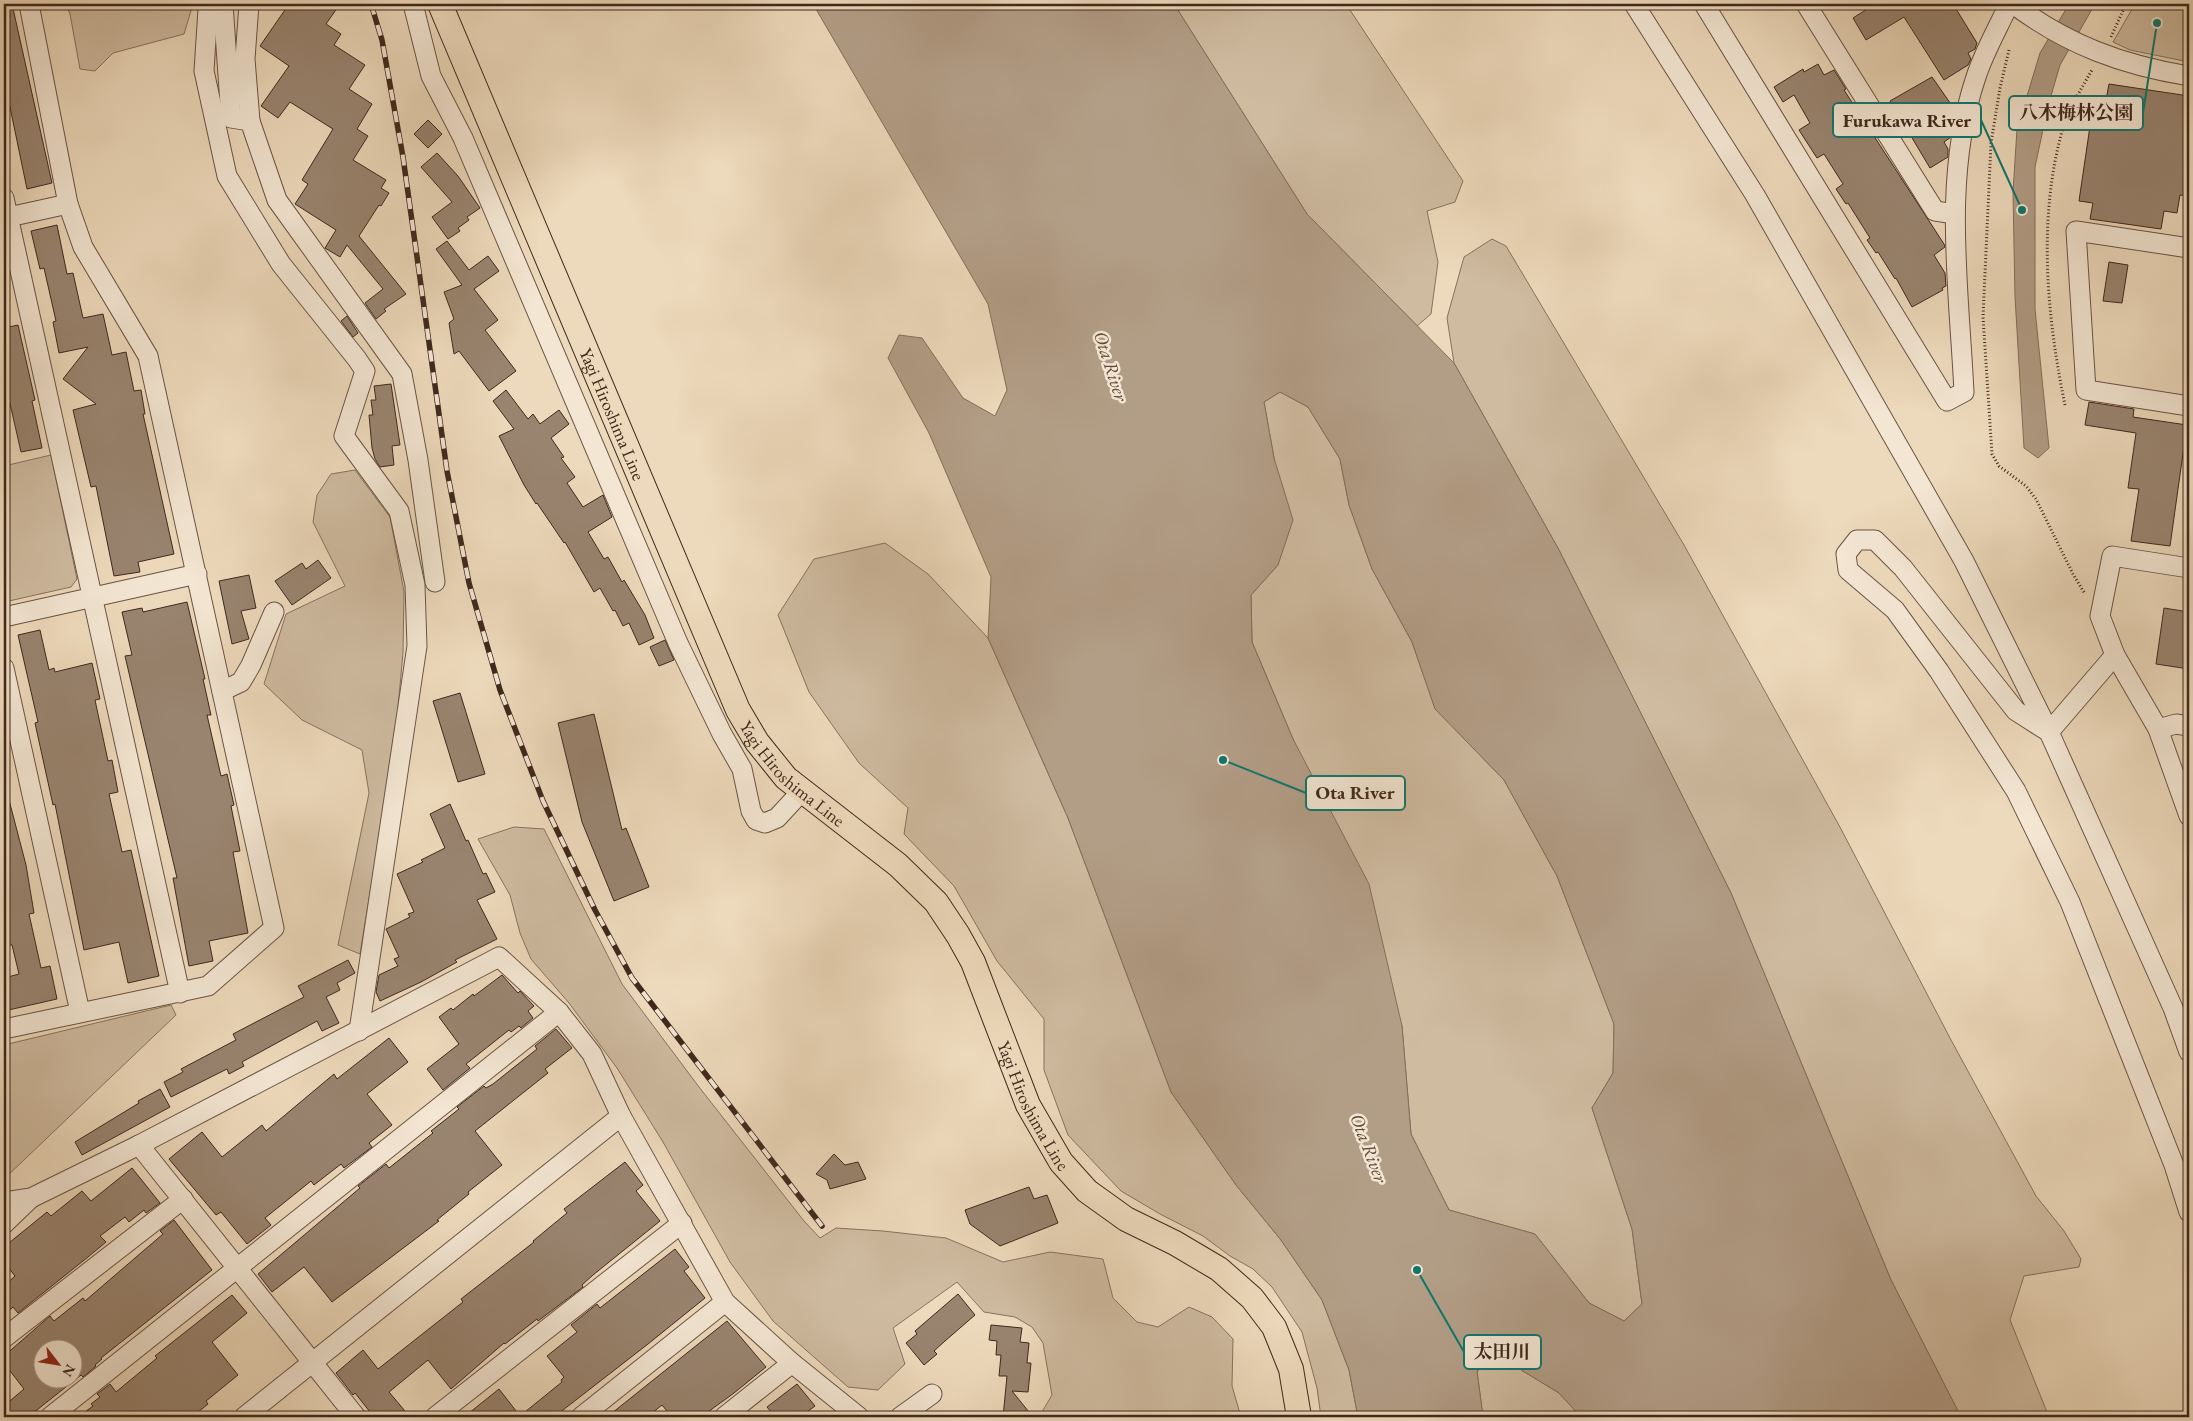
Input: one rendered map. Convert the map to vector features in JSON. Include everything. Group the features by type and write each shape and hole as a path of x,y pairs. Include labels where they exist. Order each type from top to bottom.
{"main road":[{"name":"Yagi Hiroshima Line","path":"440,4 738,710 757,742 786,778 898,865 942,911 973,962 1028,1105 1061,1162 1087,1191 1126,1219 1175,1243 1219,1270 1252,1298 1278,1335 1291,1369 1299,1417"}],"street":[{"path":"4,1029 208,986 274,928 148,356 83,247 68,204 30,4"},
{"path":"212,4 208,9 204,71 227,176 281,264 358,359 365,371 344,436 399,511 415,585 417,646 359,1031"},
{"path":"223,4 231,118 250,121"},
{"path":"248,4 245,59 250,121 277,200 402,374 418,460 435,582"},
{"path":"413,4 431,76 463,138 678,643 722,734 742,769 756,820 765,823 776,818 802,791"},
{"path":"1634,4 1755,196 1949,536 2049,732 2169,999 2189,1052"},
{"path":"1704,4 1947,401 1964,392 1955,214 1960,146 1976,77 2009,4"},
{"path":"1806,4 1935,211 1955,214"},
{"path":"2013,4 2029,16 2100,48 2128,64 2189,76"},
{"path":"4,198 6,217 180,993"},
{"path":"6,217 68,204"},
{"path":"2189,248 2076,231 2086,390 2189,406"},
{"path":"2049,732 2016,711 1903,568 1875,540 1857,540 1846,554 1848,570 1894,610 1939,671 2016,791 2070,902 2174,1165 2189,1212"},
{"path":"2189,568 2112,556 2100,616 2115,655 2158,729 2189,816"},
{"path":"4,617 197,574"},
{"path":"222,691 241,682 251,665 274,612"},
{"path":"2049,732 2115,655"},
{"path":"4,668 80,1012"},
{"path":"2158,729 2176,724 2189,726"},
{"path":"4,1224 31,1198 359,1031 499,957 559,1012 592,1054 621,1116 725,1302 792,1363 859,1417"},
{"path":"50,1417 559,1012"},
{"path":"244,1417 621,1116"},
{"path":"139,1144 356,1417"},
{"path":"4,1202 31,1198"},
{"path":"4,1338 183,1200"},
{"path":"435,1417 682,1223"},
{"path":"581,1417 725,1302"},
{"path":"724,1417 792,1363"},
{"path":"900,1417 932,1394"}],"path":[{"path":"2100,48 2126,4"},
{"path":"2010,48 2000,88 1991,143 1984,308 1992,454 1999,466 2026,486 2036,499 2073,574 2100,616"}],"shaded area":[{"path":"66,4 193,4 184,34 113,53 95,71 80,69 70,14"},
{"path":"1174,4 1346,4 1463,181 1455,202 1427,211 1438,262 1431,314 1417,326 1307,214"},
{"path":"2135,4 2189,4 2189,62 2130,50 2113,42"},
{"path":"1492,239 1506,246 1684,545 1841,829 1951,1040 2036,1196 2064,1231 2081,1259 2079,1267 2024,1276 2010,1320 2049,1417 1961,1417 1891,1280 1731,893 1559,550 1454,363 1447,318 1464,257"},
{"path":"1280,392 1308,407 1340,459 1349,505 1372,569 1412,642 1435,708 1504,780 1557,876 1614,1024 1613,1073 1592,1108 1632,1229 1642,1304 1624,1321 1589,1303 1535,1234 1449,1210 1411,1134 1402,1026 1293,739 1252,642 1251,595 1278,565 1274,458 1264,402"},
{"path":"51,455 77,579 71,587 9,601 4,598 4,466"},
{"path":"355,470 390,517 404,592 403,653 395,740 360,954 338,945 369,793 362,750 302,720 264,684 286,614 345,586 313,522 317,495 331,474"},
{"path":"885,543 928,574 988,638 1068,818 1171,1092 1236,1185 1281,1240 1322,1300 1349,1370 1358,1417 1321,1417 1317,1388 1302,1332 1272,1287 1253,1269 1230,1256 1203,1236 1121,1191 1068,1135 1044,1070 1044,1019 997,961 954,886 904,834 908,808 859,763 809,692 778,615 814,559"},
{"path":"514,827 544,829 622,984 699,1087 804,1221 820,1238 836,1228 883,1231 946,1238 1003,1262 1050,1252 1103,1259 1113,1298 1137,1322 1158,1327 1189,1307 1212,1317 1233,1339 1232,1386 1241,1417 1039,1417 1052,1395 1043,1343 1032,1327 1015,1317 984,1312 957,1282 893,1328 905,1364 878,1390 848,1387 773,1321 730,1262 663,1142 617,1068 569,1003 531,959 520,933 510,895 478,839"},
{"path":"171,1005 176,1015 4,1179 4,1045"},
{"path":"1500,1357 1559,1393 1581,1417 1483,1417 1477,1371"}],"water":[{"path":"813,4 1174,4 1307,214 1454,363 1559,550 1731,893 1891,1280 1961,1417 1581,1417 1559,1393 1500,1357 1477,1371 1483,1417 1358,1417 1349,1370 1322,1300 1281,1240 1236,1185 1171,1092 1068,818 988,638 991,577 929,433 888,358 899,335 922,338 963,398 995,416 1007,390 988,304","holes":["1280,392 1308,407 1340,459 1349,505 1372,569 1412,642 1435,709 1504,780 1557,876 1614,1024 1613,1073 1592,1108 1632,1229 1642,1304 1624,1321 1589,1303 1535,1234 1449,1210 1411,1134 1402,1026 1369,884 1293,739 1252,642 1251,595 1278,565 1293,520 1274,458 1264,402"]},
{"path":"2069,4 2095,4 2060,65 2048,106 2035,167 2035,309 2049,448 2038,458 2024,448 2015,297 2013,192 2017,129 2040,53"}],"building":[{"path":"4,4 12,4 52,183 27,189 4,78"},
{"path":"289,4 340,4 326,24 341,34 334,45 365,65 349,89 372,104 357,129 368,136 353,160 386,180 381,188 389,193 359,236 406,294 384,309 386,311 376,319 365,303 383,289 347,245 340,257 325,248 336,230 295,204 308,184 302,180 333,129 290,102 278,118 261,106 289,66 260,46"},
{"path":"1875,4 1953,4 1977,43 1975,49 1968,53 1971,59 1968,65 1944,80 1904,17 1866,40 1853,18"},
{"path":"1818,64 1824,75 1834,70 1846,89 1844,90 1944,244 1945,247 1934,255 1945,273 1946,286 1942,288 1943,290 1912,307 1896,278 1867,240 1870,238 1848,203 1846,204 1836,189 1843,184 1824,154 1817,158 1799,130 1810,123 1794,95 1783,102 1774,87 1803,69 1804,72"},
{"path":"1932,77 1955,110 1953,121 1944,127 1951,137 1944,142 1948,149 1948,157 1930,168 1890,101"},
{"path":"2109,84 2189,96 2189,196 2180,195 2177,213 2164,211 2161,229 2090,219 2093,203 2079,201 2094,99 2106,100"},
{"path":"428,120 442,134 428,148 414,134"},
{"path":"437,153 458,176 480,208 467,217 469,220 458,228 460,231 448,239 432,217 452,202 421,167"},
{"path":"57,225 67,274 73,273 83,318 103,314 112,355 126,352 134,391 141,390 145,414 143,414 174,554 138,562 140,572 114,576 96,486 91,487 73,410 96,404 63,379 88,347 59,353 53,322 56,321 44,268 40,269 31,231"},
{"path":"447,241 469,270 488,256 499,271 474,289 498,320 485,330 516,371 489,391 459,351 454,354 449,323 454,319 444,292 462,285 436,249"},
{"path":"2109,262 2128,265 2122,303 2103,301"},
{"path":"347,316 358,333 353,337 341,321"},
{"path":"18,325 35,400 32,401 42,448 21,452 4,377 4,328"},
{"path":"391,384 400,445 392,446 394,465 380,467 375,459 372,448 369,415 373,415 371,400 376,400 374,386"},
{"path":"506,390 528,419 533,414 540,424 559,410 569,424 551,438 564,457 561,458 575,477 567,483 583,507 603,495 612,517 588,532 604,559 608,557 622,582 624,580 645,615 654,638 639,645 629,623 623,626 600,588 594,592 565,542 524,485 499,436 514,429 493,401"},
{"path":"2089,402 2134,409 2133,417 2187,425 2170,546 2131,541 2139,489 2128,488 2136,433 2085,425"},
{"path":"318,560 331,578 292,605 275,581 302,563 306,569"},
{"path":"249,575 256,608 241,611 249,639 232,644 219,581"},
{"path":"187,602 205,679 203,679 211,715 207,715 221,776 227,774 234,805 231,806 240,851 233,852 248,933 209,941 213,961 189,966 173,878 177,878 125,656 132,655 122,612 142,608 143,612"},
{"path":"2164,608 2189,612 2189,669 2156,664"},
{"path":"40,630 49,670 54,668 55,672 92,663 100,699 95,700 108,761 112,760 118,792 109,794 122,852 131,850 159,976 128,983 119,942 84,950 55,804 53,805 35,723 38,722 18,635"},
{"path":"665,640 674,660 659,666 650,647"},
{"path":"460,693 485,774 458,782 433,701"},
{"path":"594,714 622,830 626,828 649,887 614,901 582,822 558,723"},
{"path":"9,800 26,865 34,913 29,914 41,968 50,966 57,999 4,1011 4,978 19,974 12,945 10,945 4,907 4,801"},
{"path":"450,804 466,841 468,840 483,874 486,873 495,892 477,900 497,939 455,960 457,962 421,982 380,1001 376,992 379,975 398,966 394,959 399,957 386,929 410,917 408,914 414,912 397,874 423,862 421,860 445,848 430,814"},
{"path":"348,960 355,973 337,983 340,990 326,997 339,1023 322,1031 317,1021 242,1062 244,1066 229,1074 227,1069 171,1097 164,1082 183,1072 181,1069 236,1040 233,1034 304,997 298,986"},
{"path":"502,975 518,993 520,991 534,1006 528,1011 533,1018 521,1028 519,1026 511,1032 509,1030 466,1064 470,1068 443,1090 427,1069 459,1044 439,1017 451,1008 453,1010 473,994 474,996"},
{"path":"556,1029 572,1048 545,1069 548,1073 475,1131 502,1165 468,1192 469,1194 437,1220 439,1221 332,1302 304,1267 272,1292 258,1274 360,1188 358,1186 386,1164 389,1168 433,1133 431,1131 459,1109 457,1107 484,1086 486,1088 493,1084 537,1049 535,1046"},
{"path":"389,1038 408,1062 367,1094 392,1125 369,1143 372,1147 344,1168 341,1164 314,1185 311,1181 265,1218 271,1225 247,1244 221,1212 216,1215 169,1159 202,1132 222,1157 262,1125 266,1131 334,1074 337,1079"},
{"path":"160,1089 170,1107 82,1155 75,1142"},
{"path":"834,1154 845,1165 858,1162 866,1179 830,1189 827,1180 816,1174"},
{"path":"625,1162 643,1185 636,1191 660,1221 593,1275 582,1285 583,1287 538,1321 537,1319 504,1343 451,1389 428,1360 389,1392 410,1417 374,1417 355,1393 353,1395 336,1373 363,1350 378,1369 463,1302 461,1299 534,1242 567,1213 564,1209"},
{"path":"132,1168 160,1203 146,1213 144,1210 129,1222 125,1217 100,1236 106,1242 88,1257 18,1313 13,1307 4,1315 4,1286 15,1276 4,1262 4,1247 47,1212 51,1216 82,1191 91,1201"},
{"path":"1029,1187 1034,1199 1047,1195 1058,1223 1000,1246 970,1224 965,1210"},
{"path":"174,1220 212,1270 101,1358 96,1366 83,1377 82,1338 32,1338 32,1388 65,1388 28,1417 4,1417 4,1406 24,1389 4,1363 4,1356 50,1316 54,1321 83,1298 85,1301 163,1234 160,1231"},
{"path":"675,1249 689,1267 684,1271 705,1298 648,1344 554,1417 464,1417 499,1389 520,1416 562,1382 561,1380 564,1377 547,1356 577,1332 571,1325 597,1304 600,1308"},
{"path":"958,1294 975,1315 934,1351 937,1354 924,1365 906,1343 917,1334 915,1331"},
{"path":"232,1295 247,1313 212,1342 238,1375 206,1401 208,1404 192,1417 78,1417 93,1406 91,1404 100,1397 97,1394 110,1384 116,1392 157,1358 155,1356"},
{"path":"727,1321 766,1367 734,1393 701,1417 672,1417 662,1405 647,1417 607,1417"},
{"path":"991,1325 1022,1328 1020,1342 1029,1343 1027,1363 1031,1363 1028,1392 1012,1391 1033,1417 1003,1417 1007,1376 999,1376 1001,1355 996,1355 997,1341 989,1340"},
{"path":"797,1384 815,1406 800,1417 775,1417 767,1407"}],"railway":[{"path":"371,4 382,40 403,157 447,471 469,583 500,690 543,801 595,910 632,978 822,1226"}],"place":[{"name":"八木梅林公園","path":"2157,23"},
{"name":"Furukawa River","path":"2022,210"},
{"name":"Ota River","path":"1223,760"},
{"name":"太田川","path":"1417,1270"}]}
